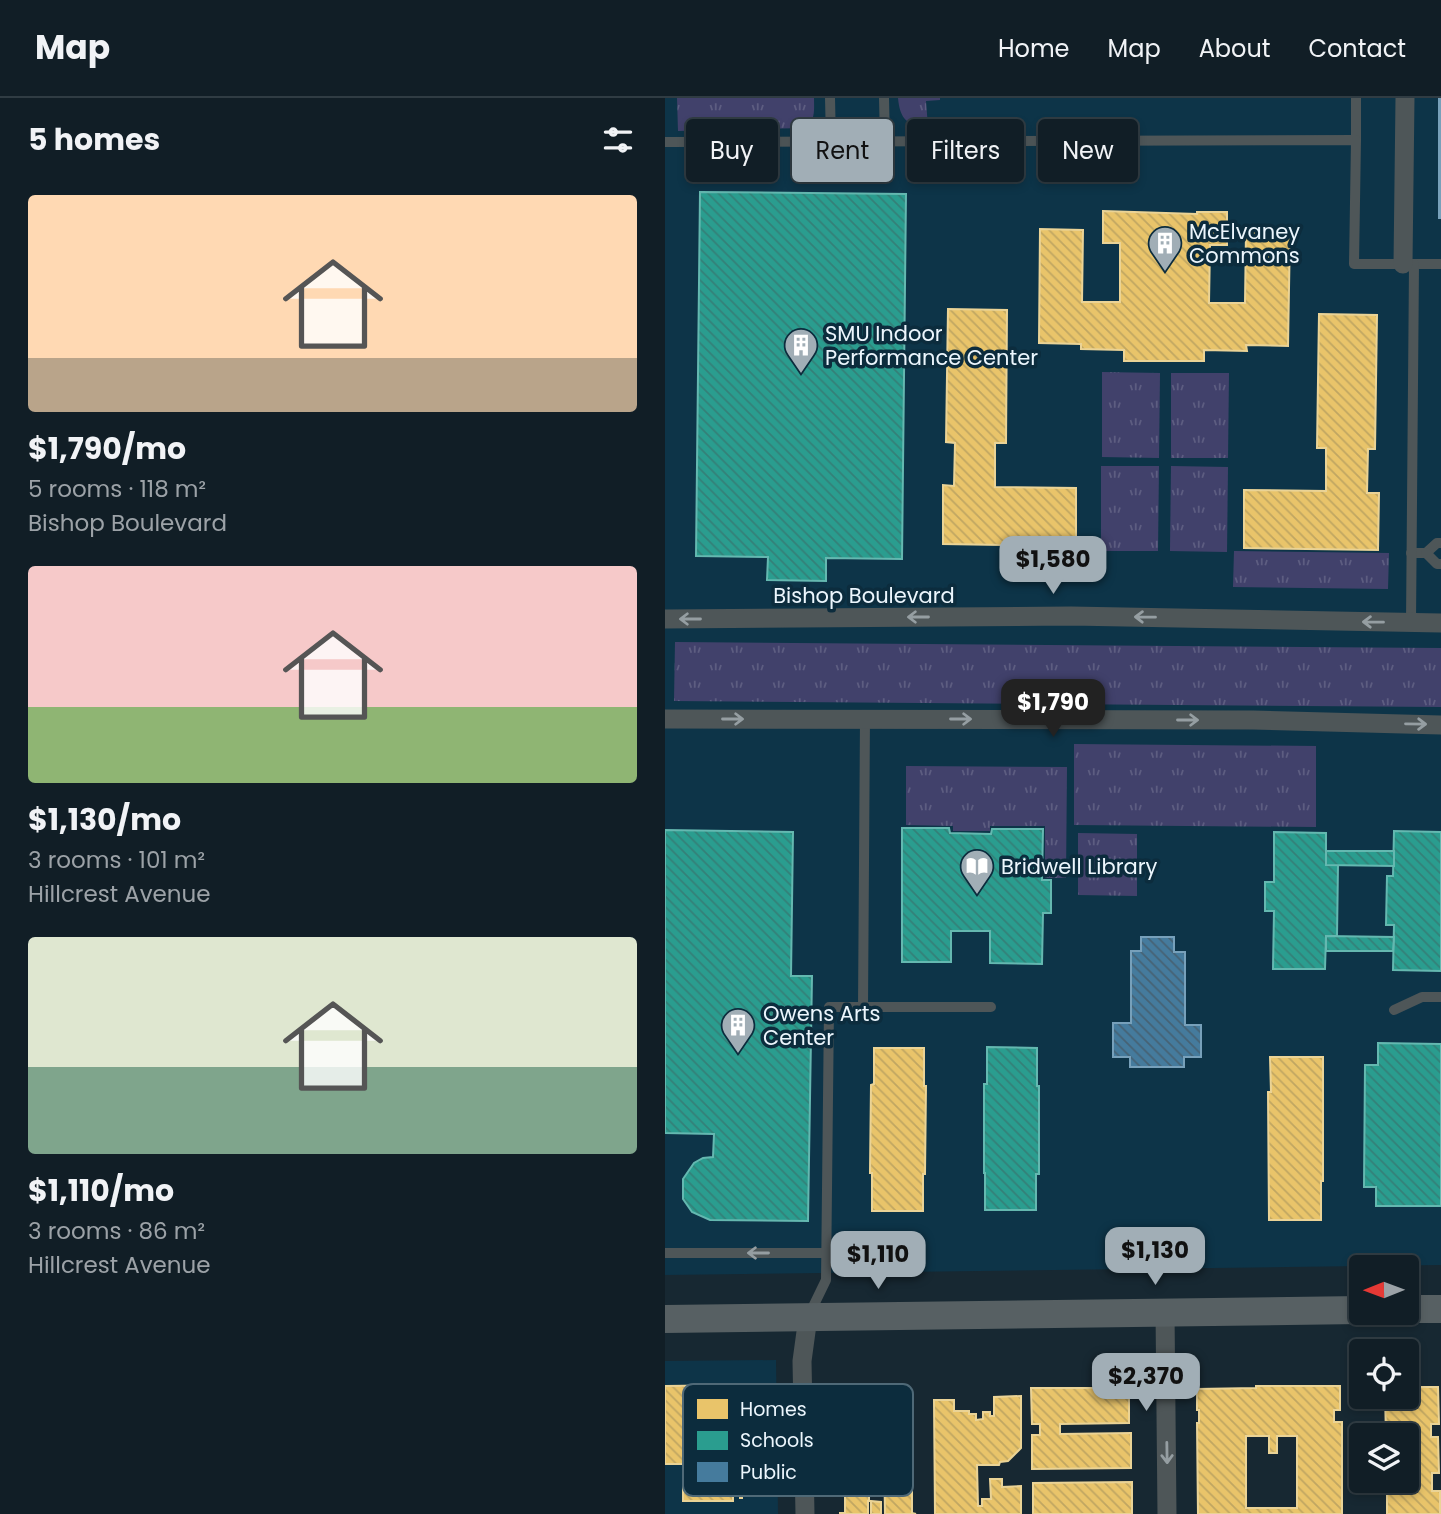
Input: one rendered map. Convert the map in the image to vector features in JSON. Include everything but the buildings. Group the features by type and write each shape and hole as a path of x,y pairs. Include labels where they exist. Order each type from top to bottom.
{"street":[{"path":"1405,98 1409,264"},
{"name":"Bishop Boulevard","path":"665,619 1072,616 1441,623"},
{"path":"665,719 1253,720 1441,725"},
{"path":"1419,1309 1441,1309"},
{"path":"665,1319 1349,1310"},
{"path":"1165,1311 1167,1514"},
{"path":"802,1384 802,1361 808,1317"},
{"path":"805,1496 805,1514"}],"lane":[{"path":"830,98 830,119"},
{"path":"884,98 884,119"},
{"path":"1356,98 1354,264 1441,264"},
{"path":"893,141 1356,140"},
{"path":"665,142 792,141"},
{"path":"1409,264 1411,623"},
{"path":"1411,553 1426,553 1437,543 1441,544"},
{"path":"1426,553 1437,564 1441,564"},
{"path":"863,1007 865,718"},
{"path":"1394,1010 1422,997 1441,997"},
{"path":"808,1317 825,1280 827,1253 829,1007 991,1007"},
{"path":"665,1253 827,1253"}],"shaded area":[{"path":"665,98 1441,98 1441,1265 1419,1265 1419,1255 1349,1255 1349,1266 665,1275"},
{"path":"776,1360 776,1384 683,1384 683,1496 778,1496 778,1514 665,1514 665,1361"}],"green space":[{"path":"677,98 814,98 812,119 792,119 792,128 778,129 778,119 686,119 686,131 678,131"},
{"path":"898,98 940,98 926,101 927,119 907,121"},
{"path":"1102,372 1160,373 1159,458 1102,457"},
{"path":"1171,373 1229,373 1228,458 1171,458"},
{"path":"1101,466 1159,466 1158,551 1101,551"},
{"path":"1171,466 1228,467 1227,552 1170,551"},
{"path":"1234,551 1389,553 1388,589 1233,587"},
{"path":"675,642 1441,648 1441,707 674,701"},
{"path":"1074,744 1316,746 1316,827 1074,825"},
{"path":"906,766 1067,767 1066,878 1045,878 1045,826 990,826 990,831 953,831 953,826 906,825"},
{"path":"1078,833 1137,834 1137,896 1078,895"}],"place":[{"name":"McElvaney Commons","path":"1165,273"},
{"name":"SMU Indoor Performance Center","path":"801,375"},
{"name":"Bridwell Library","path":"977,896"},
{"name":"Owens Arts Center","path":"738,1055"}]}
